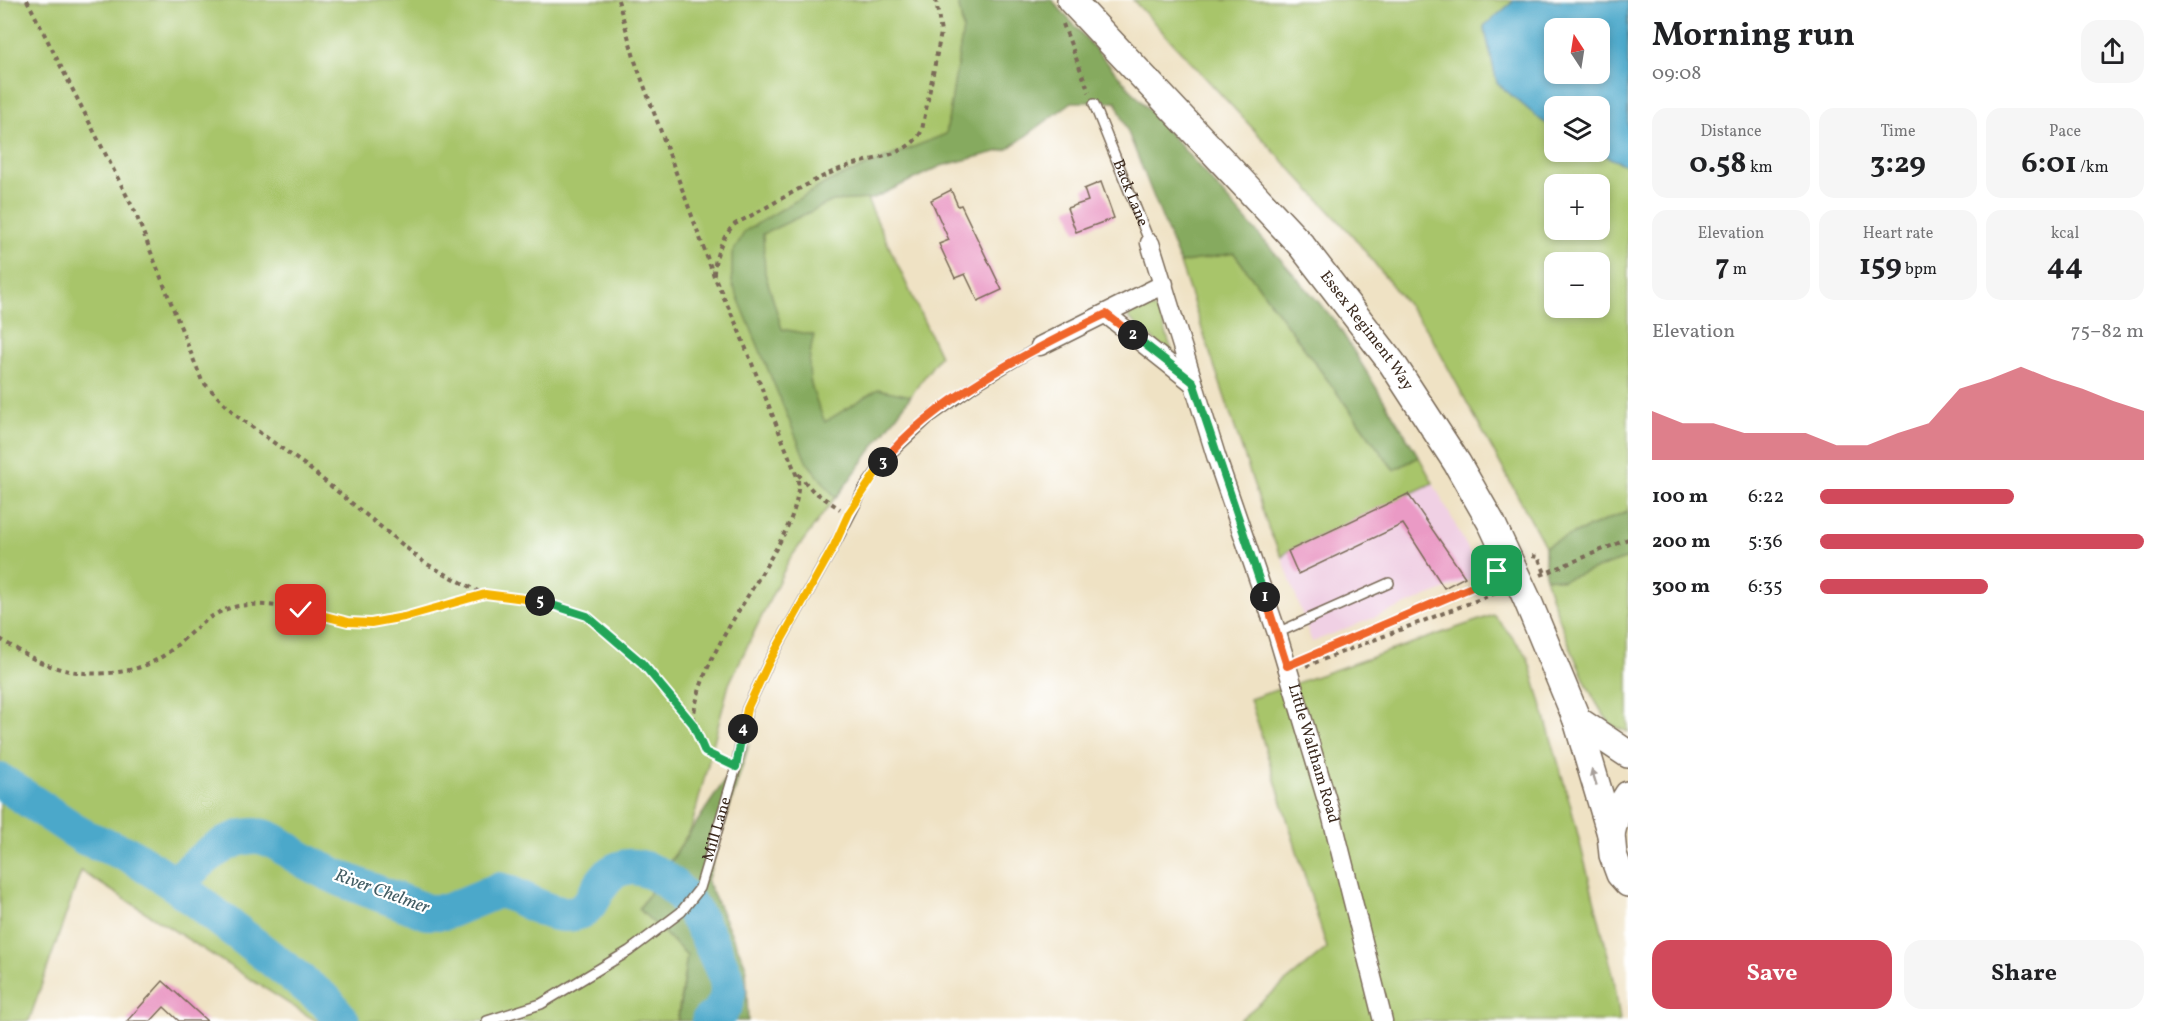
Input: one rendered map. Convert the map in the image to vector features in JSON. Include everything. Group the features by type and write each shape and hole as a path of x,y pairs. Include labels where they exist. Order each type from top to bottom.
{"main road":[{"name":"Essex Regiment Way","path":"1067,10 1301,245 1392,363 1457,462 1515,574 1577,720 1611,834 1613,855 1620,874 1628,883"},
{"path":"1577,720 1628,754"},
{"name":"Essex Regiment Way","path":"1611,834 1616,814 1628,795"}],"street":[{"name":"Back Lane","path":"1150,243 1164,284"},
{"name":"Mill Lane","path":"1040,346 1164,284"},
{"name":"Little Waltham Road","path":"1164,284 1193,382 1288,669 1331,814 1383,1021"},
{"path":"1106,314 1193,382"}],"lane":[{"name":"Back Lane","path":"1094,104 1150,243"},
{"name":"Mill Lane","path":"487,1021 542,1004 628,951 681,912 700,888 736,767 747,709 769,662 834,546 849,513 888,456 928,419 973,387 1040,346"},
{"path":"1277,633 1389,583"}],"path":[{"path":"27,0 135,212 202,381 238,417 305,465 425,563 485,594 541,601 587,616 642,663 693,724 705,752 736,767"},
{"path":"618,0 635,61 714,276 737,326 795,470 799,490 786,531 704,674 694,702 693,724"},
{"path":"714,276 717,255 729,230 735,224 841,169 904,149 917,141 922,130 941,33 936,0"},
{"path":"1067,10 1063,29 1094,104"},
{"path":"795,470 813,491 831,505 849,513"},
{"path":"1288,669 1479,584 1515,574 1545,573 1628,539"},
{"path":"1288,669 1515,574 1535,556 1545,573"},
{"path":"0,639 49,666 89,673 108,673 133,668 162,657 198,626 214,615 236,606 261,604 301,610 348,622 371,623 404,617 485,594"}],"shaded area":[{"path":"1433,483 1482,575 1312,642 1282,557 1288,551"}],"green space":[{"path":"0,0 958,0 963,29 941,166 867,199 940,356 789,560 729,684 691,829 639,909 687,955 677,1021 316,1021 81,871 29,1021 0,1021"},
{"path":"958,0 1052,0 1335,321 1419,457 1394,470 1234,253 1180,263 1116,102 1072,102 1008,149 941,166 872,199 833,201 763,234 765,273 782,329 814,335 809,360 810,380 825,422 878,389 911,396 836,498 806,461 732,283 732,254 745,231 829,181 946,134 963,29"},
{"path":"1133,0 1628,0 1628,511 1545,546 1428,331 1353,236"},
{"path":"1234,253 1394,470 1419,457 1433,483 1288,551 1282,557 1269,530 1180,263"},
{"path":"1148,306 1159,311 1174,357 1129,318 1128,314"},
{"path":"1628,511 1628,558 1563,580 1545,577 1545,546"},
{"path":"1628,558 1628,732 1615,727 1606,717 1585,681 1556,611 1545,577 1562,580"},
{"path":"1494,615 1527,655 1571,807 1614,979 1620,1021 1238,1021 1327,948 1250,699"},
{"path":"749,744 707,881 746,966 748,1021 678,1021 687,955 639,909"}],"water":[{"path":"1515,0 1628,0 1628,166 1610,158 1610,96 1544,96 1544,122 1497,83 1484,26"}],"building":[{"path":"1101,182 1114,218 1076,232 1067,208 1088,201 1084,189"},
{"path":"951,190 958,206 961,205 1002,290 978,301 965,274 955,278 939,244 949,240 931,200"},
{"path":"1408,494 1465,577 1444,588 1403,524 1298,574 1288,551"},
{"path":"163,981 207,1021 179,1021 164,1007 151,1021 127,1021"}],"waterway":[{"name":"River Chelmer","path":"0,781 86,838 130,855 175,884 326,1001 342,1021"},
{"name":"River Chelmer","path":"175,884 222,846 233,840 256,836 272,840 328,873 427,912 446,912 499,890 548,911 574,913 586,907 601,884 615,871 630,867 651,871 666,880 690,906 709,939 726,977 727,998 721,1011 709,1021"}],"route":[{"path":"301,610 348,622 371,623 404,617 485,594 541,601 587,616 642,663 693,724 705,752 736,767 747,709 769,662 834,546 849,513 888,456 928,419 973,387 1040,346 1106,314 1193,382 1287,666 1479,584 1497,571"}]}
